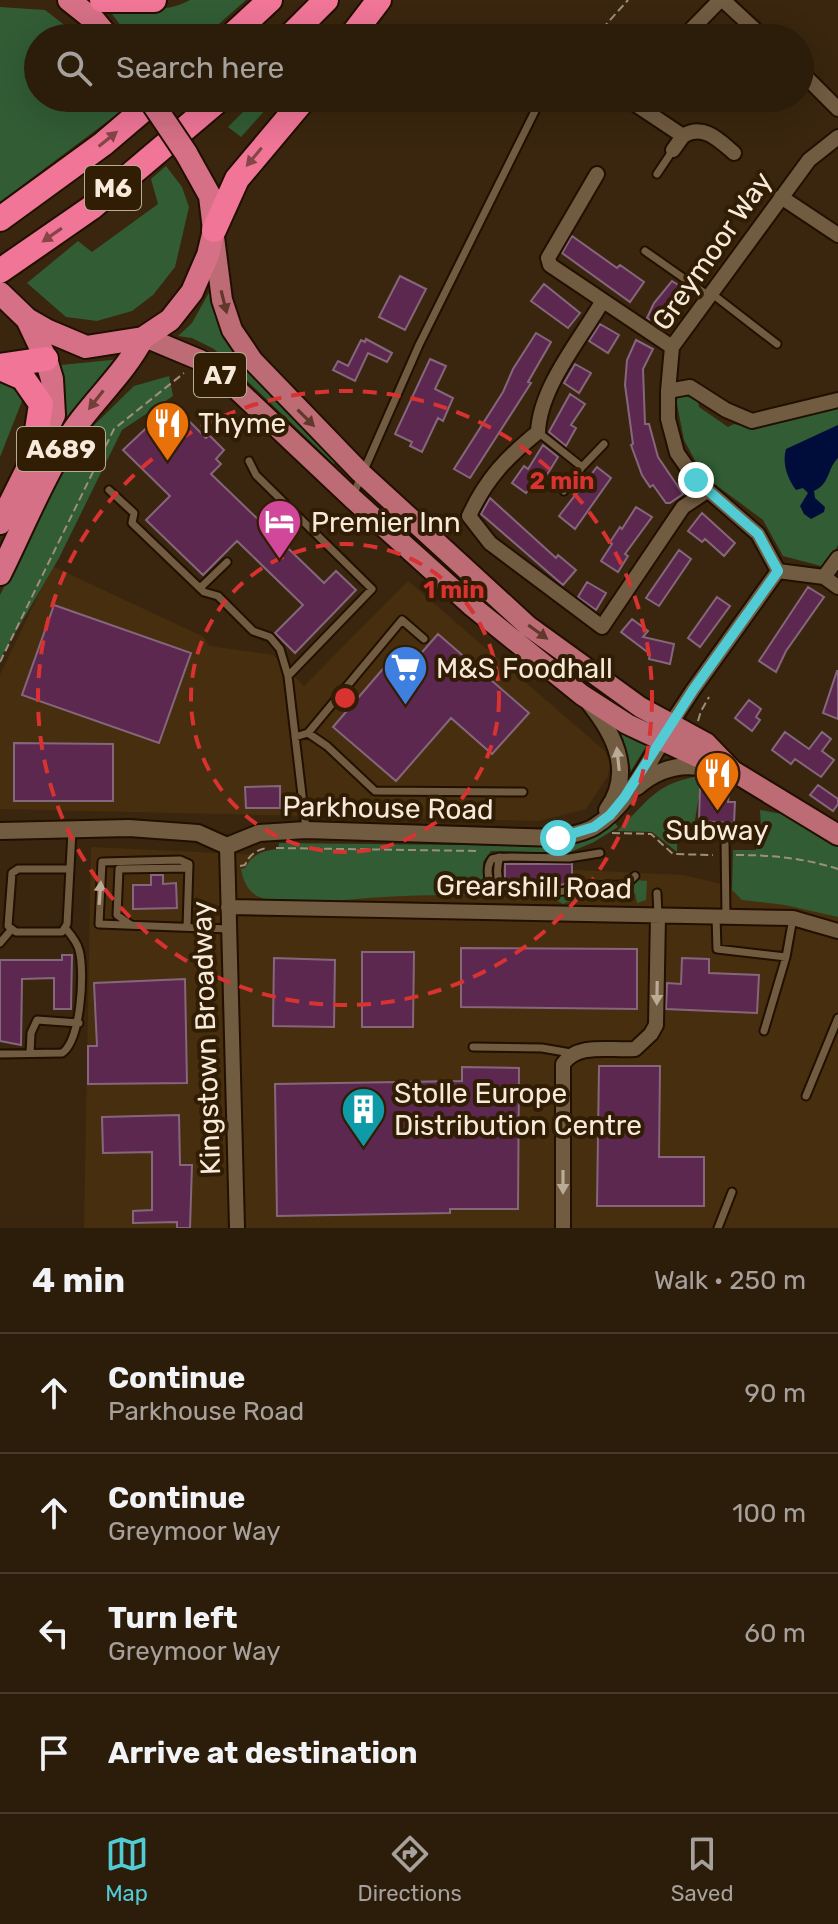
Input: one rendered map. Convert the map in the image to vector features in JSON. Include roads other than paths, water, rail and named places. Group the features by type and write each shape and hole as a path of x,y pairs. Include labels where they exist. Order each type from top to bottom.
{"highway":[{"path":"69,0 97,24"},
{"path":"102,0 154,0"},
{"path":"244,24 270,0"},
{"path":"302,24 326,0"},
{"path":"361,24 379,0"},
{"name":"M6","path":"0,219 103,144 141,112"},
{"path":"158,112 210,196 214,233"},
{"name":"M6","path":"0,271 91,208 204,112"},
{"path":"0,367 67,357 86,347 144,337 170,320 192,292 237,179 293,112"},
{"path":"4,297 27,319 86,347"},
{"name":"A689","path":"0,523 54,415 54,389 46,359 27,319"},
{"name":"A689","path":"0,574 63,446 97,398 126,367 144,337"},
{"path":"0,367 23,378 41,404 33,456"}],"main road":[{"name":"A7","path":"214,233 222,300 232,330 253,361 361,473 528,626 640,707 706,761 838,835"},
{"name":"A7","path":"144,337 200,360 284,432 473,607 582,695 627,724 667,731"}],"street":[{"path":"697,24 722,0 749,24"},
{"path":"814,85 838,109"},
{"path":"647,112 683,136"},
{"path":"673,150 690,132 711,133 734,153"},
{"name":"Greymoor Way","path":"778,571 758,534 696,480 677,453 668,419 672,347 809,160 838,137"},
{"path":"597,174 548,258 550,265 672,347"},
{"path":"781,197 838,235"},
{"path":"602,302 552,385 539,414 538,432 482,488 469,516 490,543 602,627 683,507 707,491"},
{"path":"668,391 690,387 726,410 752,421 838,400"},
{"path":"824,577 838,558"},
{"path":"667,731 778,571 824,577 838,587"},
{"path":"582,695 612,735 620,756 612,803 594,827"},
{"name":"Parkhouse Road","path":"227,846 259,833 306,830 558,838 594,827 610,815 667,731"},
{"path":"624,798 652,774 677,766 705,767 726,772"},
{"path":"2,830 129,828 198,833 227,846"},
{"name":"Kingstown Broadway","path":"227,846 237,1228"},
{"name":"Grearshill Road","path":"228,907 793,918 838,931"},
{"path":"563,1228 563,1064 578,1050 635,1049 651,1034 656,1025 658,915"}],"lane":[{"path":"352,498 419,345 535,112"},
{"path":"657,174 673,150"},
{"path":"645,251 777,344"},
{"path":"538,432 582,467"},
{"path":"564,491 604,444"},
{"path":"249,461 256,475 372,589 288,676"},
{"path":"109,490 134,513 132,523 200,588 218,596 253,631 270,637 280,649 288,676 306,830"},
{"path":"200,588 227,562"},
{"path":"295,737 308,733 402,620 424,639"},
{"path":"308,733 327,746 375,791 523,792"},
{"path":"0,1054 62,1053 70,1048 79,1023 80,952 66,929 72,831"},
{"path":"725,838 717,949 786,957"},
{"path":"600,853 569,858 500,857 497,865 501,889 549,891 581,886 626,885 635,876"},
{"path":"187,927 189,864 180,860 102,862 99,924 229,929"},
{"path":"133,926 117,915 119,869 189,868"},
{"path":"66,929 62,932 16,932 8,926 12,873 18,869 70,869"},
{"path":"657,893 658,915"},
{"path":"764,1031 786,957 793,918"},
{"path":"0,943 11,930"},
{"path":"806,1096 838,1018"},
{"path":"30,1053 31,1033 37,1020 79,1023"},
{"path":"473,1047 542,1048 573,1053"},
{"path":"718,1228 732,1192"}],"place":[{"name":"Thyme","path":"167,462"},
{"name":"Premier Inn","path":"280,561"},
{"name":"M&S Foodhall","path":"405,707"},
{"name":"Subway","path":"717,812"},
{"name":"Stolle Europe Distribution Centre","path":"363,1148"}]}
